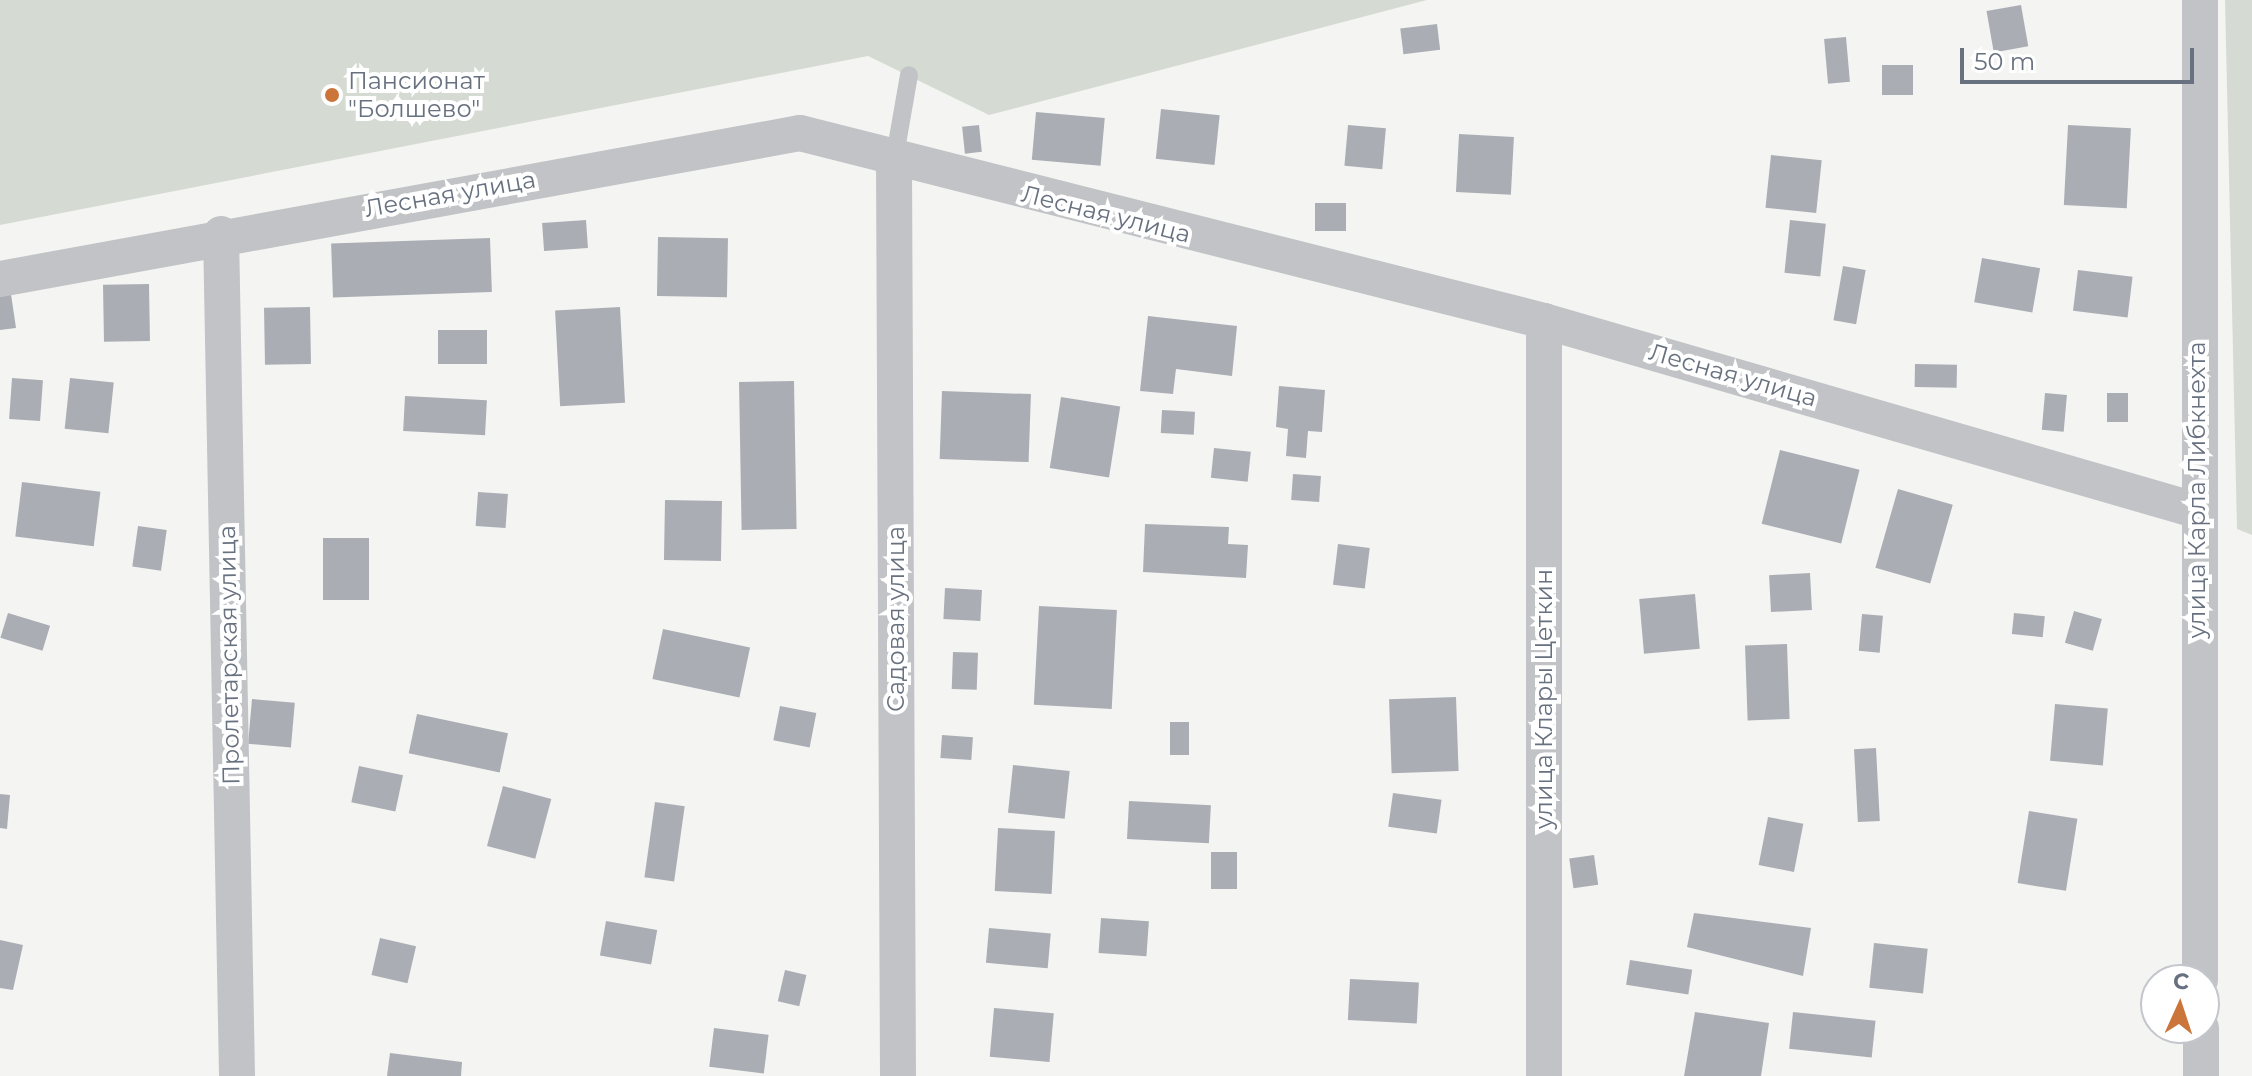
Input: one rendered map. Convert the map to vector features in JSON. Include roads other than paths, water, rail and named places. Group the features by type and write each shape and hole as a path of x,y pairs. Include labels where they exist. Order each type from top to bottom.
{"street":[{"name":"улица Карла Либкнехта","path":"2200,0 2195,510 2200,964"},
{"name":"Лесная улица","path":"0,279 221,234 800,133 894,161 1544,321 2195,510"},
{"name":"Садовая улица","path":"894,161 898,1076"},
{"name":"Пролетарская улица","path":"221,234 237,1076"},
{"name":"улица Клары Цеткин","path":"1544,321 1544,1076"},
{"path":"2201,1044 2201,1076"}],"lane":[{"path":"894,161 909,75"}],"place":[{"name":"Пансионат \"Болшево\"","path":"332,95"}]}
